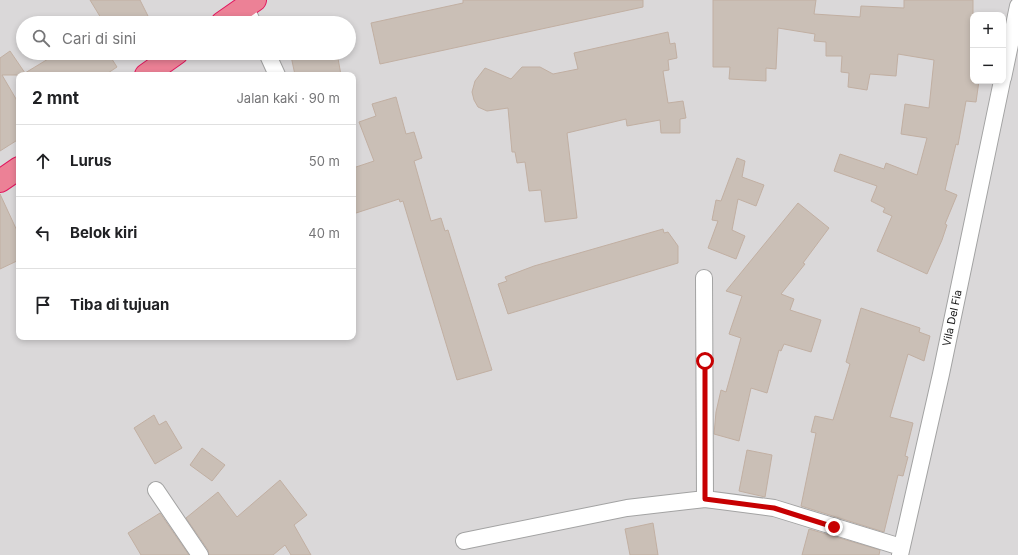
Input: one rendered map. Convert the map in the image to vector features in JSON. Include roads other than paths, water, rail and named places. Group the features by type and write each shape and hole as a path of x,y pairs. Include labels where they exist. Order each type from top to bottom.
{"highway":[{"path":"238,16 251,10"},
{"path":"150,72 167,60"},
{"path":"0,181 16,170"}],"street":[{"path":"1006,64 1018,6"},
{"path":"270,60 276,72"},
{"name":"Vila Del Fia","path":"900,551 940,374 1001,84"},
{"path":"704,278 705,499"},
{"path":"156,490 200,555"},
{"path":"464,541 627,508 705,499 774,508 900,551"}]}
